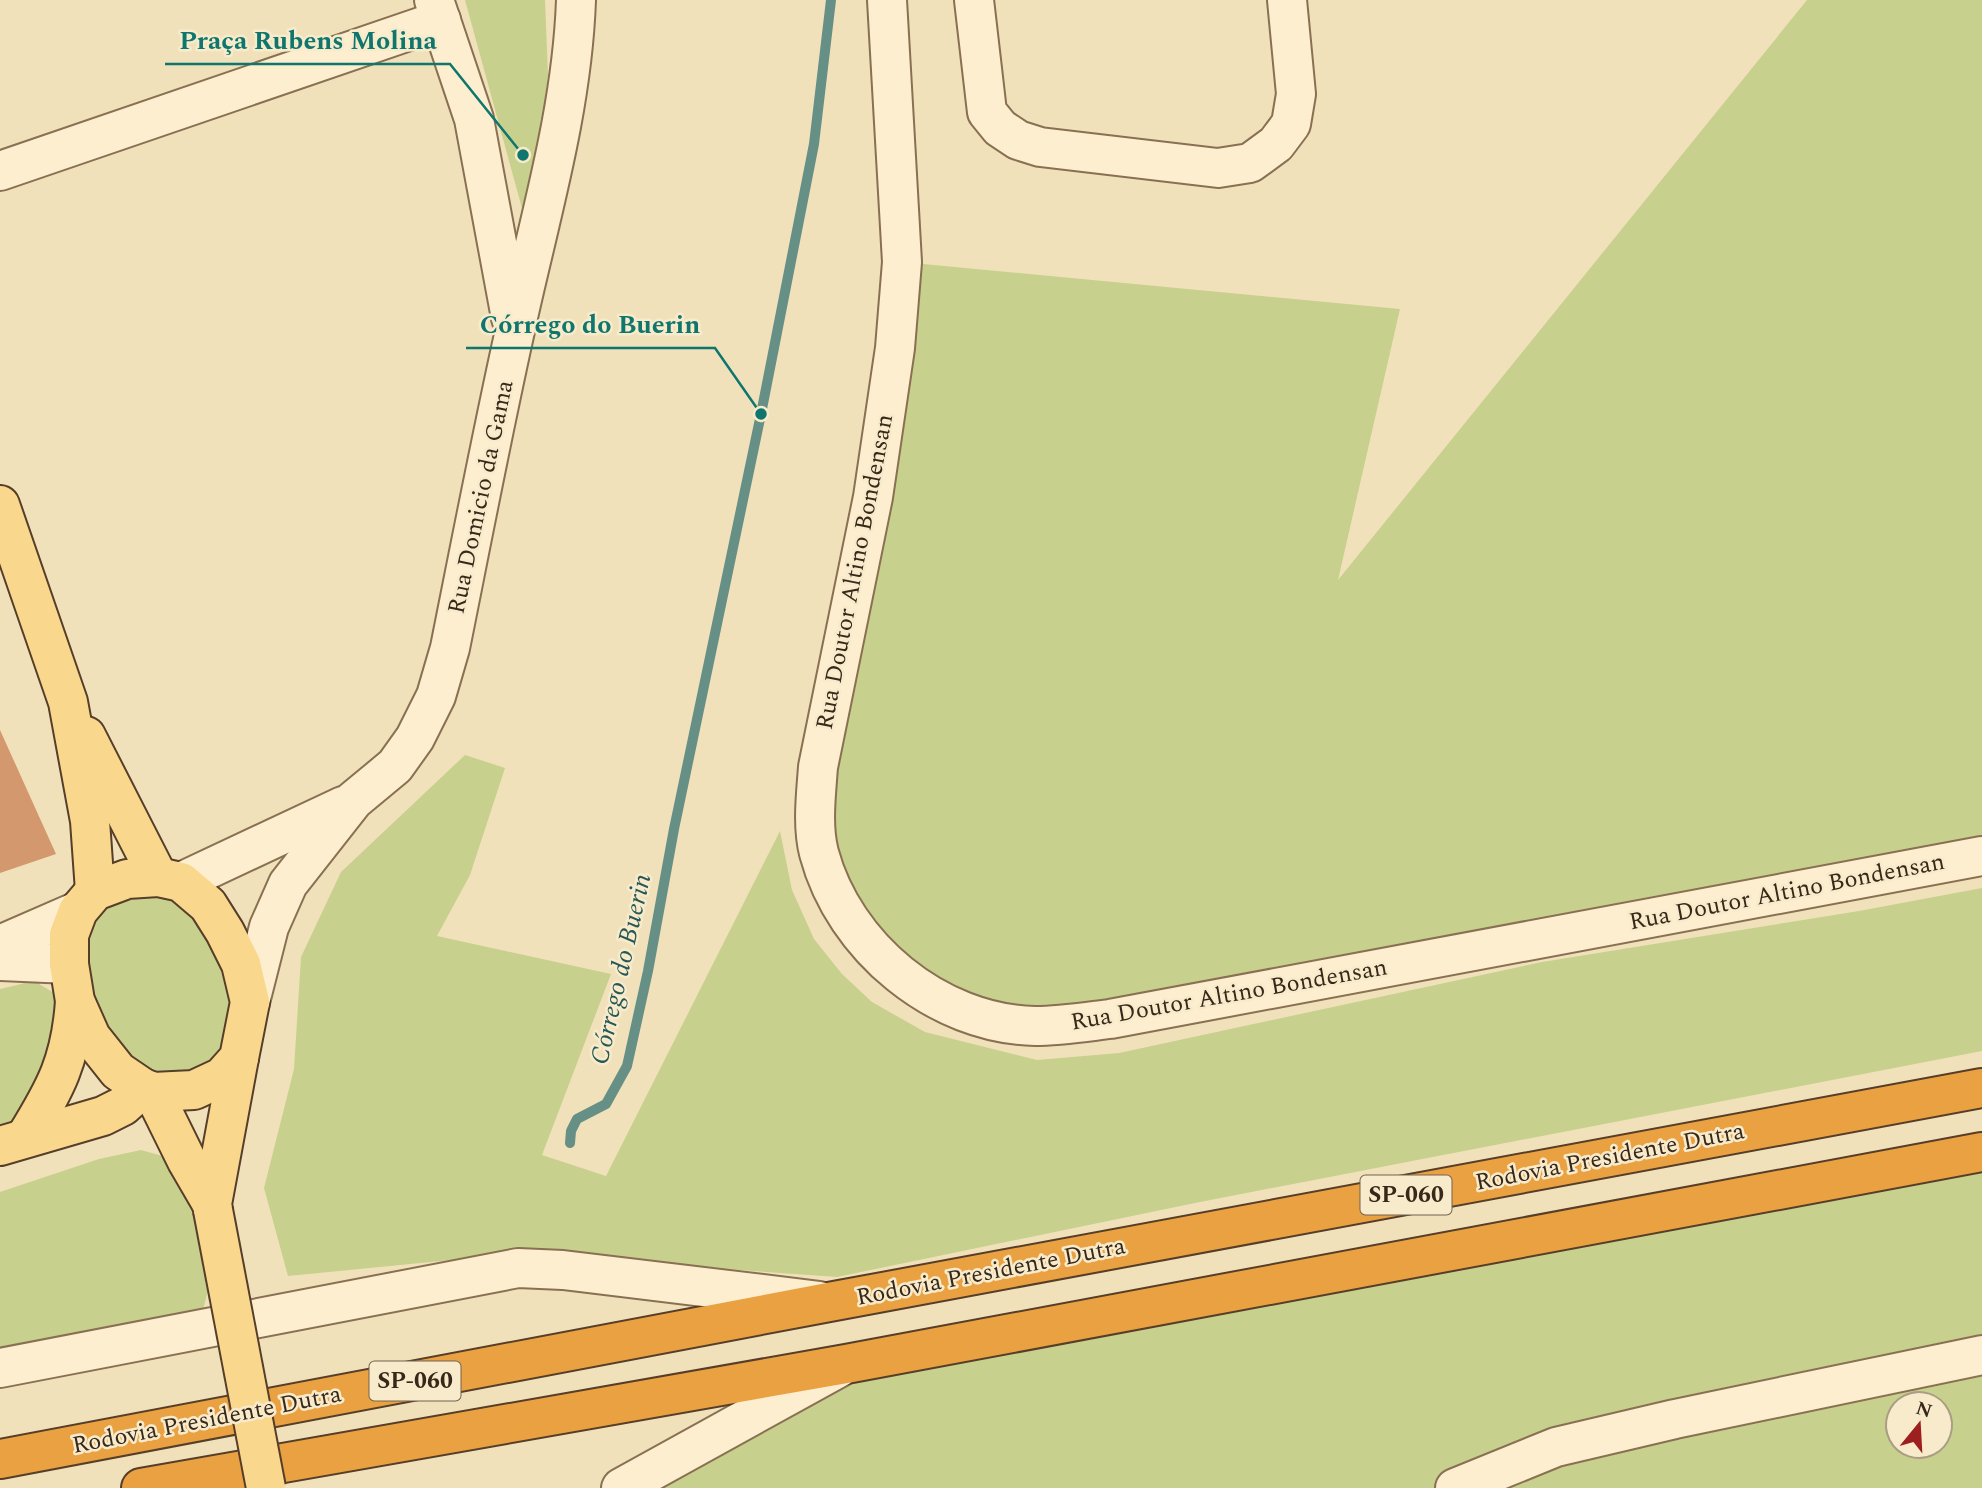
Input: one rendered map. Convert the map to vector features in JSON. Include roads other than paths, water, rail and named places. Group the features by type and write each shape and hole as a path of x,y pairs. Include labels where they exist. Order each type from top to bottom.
{"highway":[{"name":"Rodovia Presidente Dutra","path":"0,1459 1982,1088"},
{"name":"SP-060","path":"141,1488 846,1364 1982,1152"}],"main road":[{"path":"0,505 68,702 90,821 86,901 69,935 69,964 75,1001 73,1034 63,1069 46,1104 12,1142"},
{"path":"68,702 170,880 208,905 241,964 250,1002 212,1207"},
{"path":"86,901 127,879 170,880"},
{"path":"75,1001 91,1037 118,1071 148,1090 212,1207 266,1488"},
{"path":"12,1142 103,1116 148,1090 194,1090 222,1077 239,1058"}],"street":[{"name":"Rua Domicio da Gama","path":"250,1002 269,927 288,884 354,800 395,766 415,738 436,696 450,648 514,334 563,126 575,31 576,0"},
{"name":"Rua Doutor Altino Bondensan","path":"887,0 902,262 895,348 873,498 818,767 815,811 819,852 837,897 872,950 907,981 946,1003 987,1018 1033,1026 1071,1024 1110,1019 1982,856"},
{"path":"974,0 987,112 1000,128 1018,141 1067,151 1218,168 1250,163 1276,144 1290,124 1296,94 1287,0"},
{"path":"0,171 437,10 474,119 514,334"},
{"name":"Rua Domicio da Gama","path":"170,880 354,800"},
{"path":"0,944 86,901"},
{"path":"0,961 69,964"},
{"path":"0,1368 518,1268 563,1269 829,1302"},
{"path":"1455,1488 1556,1447 1675,1419 1982,1355"},
{"path":"621,1488 846,1364"}],"waterway":[{"name":"Córrego do Buerin","path":"570,1143 571,1131 577,1119 606,1104 627,1066 814,144 831,0"}],"place":[{"name":"Praça Rubens Molina","path":"523,155"},
{"name":"Córrego do Buerin","path":"761,414"}]}
